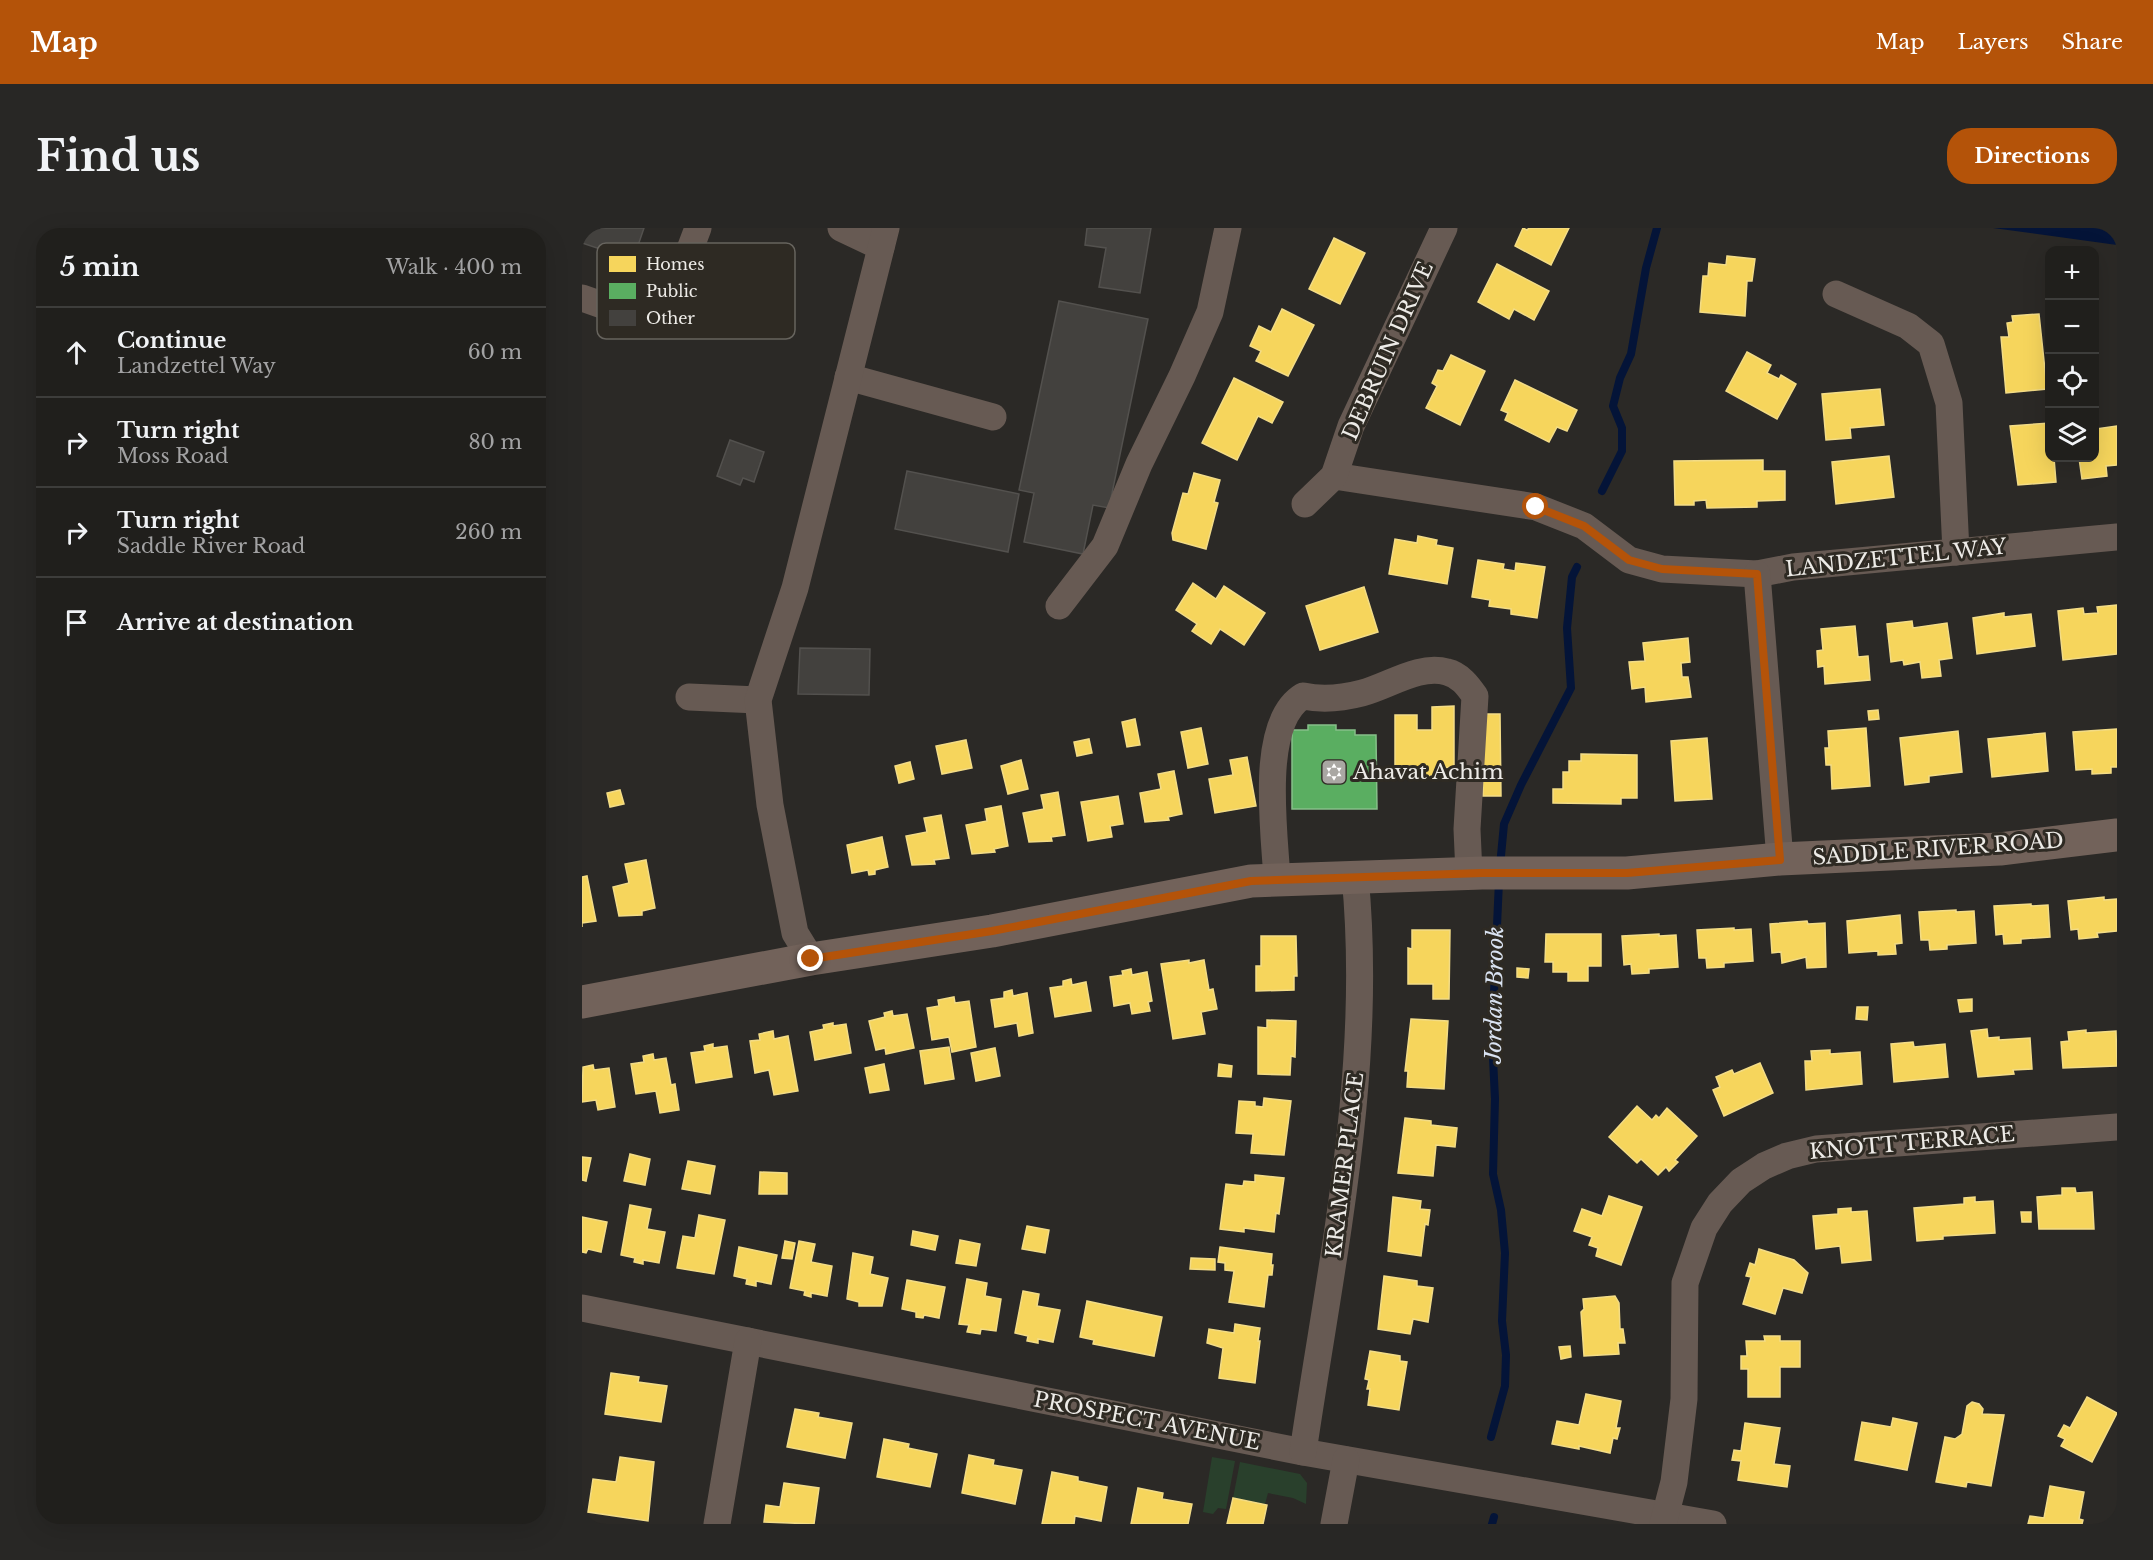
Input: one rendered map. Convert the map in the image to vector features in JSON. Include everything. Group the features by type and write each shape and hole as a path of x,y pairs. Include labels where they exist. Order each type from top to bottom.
{"main road":[{"name":"SADDLE RIVER ROAD","path":"582,1002 811,959 992,931 1251,881 1475,873 1627,873 1780,860 2000,849 2117,835"}],"street":[{"path":"692,243 698,228"},
{"path":"811,959 795,933 770,805 758,700 804,582 848,378 884,238 841,228"},
{"path":"1059,606 1105,546 1139,464 1182,376 1210,312 1228,228"},
{"name":"DEBRUIN DRIVE","path":"1334,476 1351,426 1444,228"},
{"path":"1836,294 1908,326 1931,344 1949,403 1956,552"},
{"path":"582,298 597,303"},
{"path":"848,378 993,417"},
{"path":"1305,504 1334,476"},
{"name":"LANDZETTEL WAY","path":"1334,476 1536,507 1584,526 1629,560 1662,569 1757,574 1793,567 2117,537"},
{"path":"1757,574 1780,860"},
{"path":"1277,880 1273,788 1278,734 1293,702 1303,696 1321,700 1362,693 1426,670 1448,672 1464,681 1475,696 1467,829 1475,873"},
{"path":"689,697 758,700"},
{"name":"KRAMER PLACE","path":"1303,1452 1345,1184 1358,1071 1361,939 1355,876"},
{"name":"KNOTT TERRACE","path":"1664,1519 1674,1482 1684,1398 1685,1283 1704,1228 1720,1203 1741,1182 1764,1166 1787,1156 1816,1149 2117,1127"},
{"name":"PROSPECT AVENUE","path":"582,1308 1303,1452 1664,1519 1713,1524"},
{"path":"717,1524 748,1341"},
{"path":"1334,1524 1346,1460"}],"green space":[{"path":"1212,1457 1235,1461 1226,1509 1218,1508 1213,1514 1203,1512"},
{"path":"1240,1462 1300,1474 1307,1483 1306,1504 1293,1498 1268,1493 1265,1504 1233,1498"}],"water":[{"path":"1993,228 2117,228 2117,245"}],"building: Homes":[{"path":"1523,228 1527,230 1529,228 1569,228 1551,265 1515,246"},
{"path":"1334,238 1365,253 1340,304 1309,289"},
{"path":"1727,256 1755,259 1752,281 1747,281 1745,316 1700,312 1703,276 1708,276 1709,263 1726,265"},
{"path":"1497,264 1549,291 1534,320 1514,309 1509,319 1478,302"},
{"path":"1282,309 1314,325 1288,376 1256,361 1261,351 1250,346 1259,326 1271,332"},
{"path":"2039,314 2045,389 2006,393 2001,337 2009,337 2007,323 2013,322 2012,316"},
{"path":"1747,352 1771,365 1767,373 1779,379 1781,375 1796,384 1777,419 1726,391"},
{"path":"1451,355 1485,371 1460,425 1426,408 1437,386 1432,383 1438,370 1443,371"},
{"path":"1234,378 1283,402 1272,423 1258,416 1237,460 1202,443"},
{"path":"1515,380 1577,410 1567,431 1557,427 1549,442 1505,420 1508,413 1501,410"},
{"path":"1880,389 1884,425 1850,428 1851,438 1826,440 1822,394"},
{"path":"2045,423 2045,462 2054,462 2056,482 2018,485 2010,426"},
{"path":"2117,426 2117,465 2106,466 2107,476 2082,479 2080,462 2099,462 2099,429"},
{"path":"1889,456 1894,497 1836,504 1832,462"},
{"path":"1763,460 1763,471 1785,471 1785,500 1757,501 1757,507 1707,508 1706,500 1694,501 1694,505 1675,505 1674,461"},
{"path":"1194,473 1220,480 1214,502 1218,503 1206,549 1173,540 1172,533 1183,493 1188,494"},
{"path":"1418,536 1437,540 1436,545 1453,548 1447,584 1389,574 1395,539 1417,543"},
{"path":"1478,560 1504,564 1503,569 1515,571 1516,563 1545,567 1537,618 1511,614 1511,609 1489,606 1490,600 1472,597"},
{"path":"1193,583 1216,599 1224,586 1265,613 1244,645 1220,629 1211,644 1192,631 1197,624 1176,610"},
{"path":"1364,587 1378,632 1320,650 1306,606"},
{"path":"2117,605 2117,654 2063,660 2058,611 2083,608 2084,614 2098,613 2097,607"},
{"path":"2004,613 2004,617 2031,614 2035,646 1977,654 1973,618"},
{"path":"1912,621 1913,628 1947,623 1952,658 1939,660 1941,676 1922,678 1920,662 1904,665 1903,660 1891,662 1887,624"},
{"path":"1855,626 1858,657 1868,656 1870,680 1825,684 1824,666 1818,667 1817,651 1823,650 1821,629"},
{"path":"1688,638 1690,662 1681,663 1682,677 1688,677 1691,697 1646,702 1645,687 1632,689 1629,662 1645,661 1643,643"},
{"path":"1454,706 1454,767 1436,768 1436,776 1414,776 1414,766 1395,766 1395,715 1417,715 1417,730 1432,730 1432,707"},
{"path":"1878,710 1879,719 1869,720 1868,711"},
{"path":"1482,714 1500,714 1501,796 1483,796"},
{"path":"1135,719 1140,745 1127,747 1122,722"},
{"path":"1201,728 1208,764 1188,768 1181,732"},
{"path":"1866,728 1870,786 1832,789 1831,765 1826,765 1825,748 1829,748 1828,731"},
{"path":"2117,729 2117,767 2111,767 2111,773 2092,774 2092,769 2076,770 2073,732"},
{"path":"1958,731 1962,772 1929,776 1929,782 1905,785 1900,738"},
{"path":"2045,733 2048,771 1992,777 1988,739"},
{"path":"1707,738 1712,799 1675,801 1671,741"},
{"path":"1089,739 1092,753 1077,756 1074,742"},
{"path":"966,740 972,768 942,774 936,746"},
{"path":"1581,754 1637,755 1637,798 1621,798 1621,804 1553,803 1553,789 1563,789 1563,772 1569,772 1569,761 1581,761"},
{"path":"1247,757 1256,806 1215,813 1209,779 1233,775 1230,760"},
{"path":"1021,760 1028,789 1008,794 1001,766"},
{"path":"910,762 914,779 899,783 895,766"},
{"path":"1174,771 1182,814 1168,817 1169,820 1145,822 1140,793 1161,789 1158,774"},
{"path":"620,790 624,804 610,807 607,793"},
{"path":"1058,792 1065,835 1051,837 1052,841 1029,842 1023,813 1044,809 1041,795"},
{"path":"1118,796 1123,824 1110,826 1112,837 1088,841 1081,802"},
{"path":"1001,806 1008,846 994,849 995,852 972,854 966,825 987,821 985,809"},
{"path":"941,815 949,858 934,860 935,864 912,865 906,836 927,832 924,818"},
{"path":"882,837 888,867 875,870 875,874 869,875 868,870 852,873 847,845"},
{"path":"646,860 655,908 642,911 642,915 619,916 613,887 629,883 625,864"},
{"path":"587,876 596,921 582,923 582,877"},
{"path":"2104,897 2104,900 2117,899 2117,931 2097,933 2098,937 2079,939 2078,929 2071,930 2068,901"},
{"path":"2031,904 2031,906 2048,905 2050,937 2021,939 2021,943 2004,944 2003,934 1996,935 1994,906"},
{"path":"1956,910 1956,912 1974,911 1976,943 1947,945 1947,949 1930,950 1929,940 1921,940 1919,912"},
{"path":"1900,915 1902,943 1895,944 1896,954 1878,955 1878,951 1849,953 1847,921"},
{"path":"1807,921 1808,924 1825,923 1826,967 1807,968 1806,957 1782,963 1781,952 1772,953 1770,924"},
{"path":"1734,928 1734,930 1751,929 1753,961 1724,963 1724,967 1707,968 1706,958 1699,958 1697,930"},
{"path":"1412,930 1450,930 1449,999 1433,999 1433,984 1408,984 1408,948 1412,949"},
{"path":"1546,934 1601,934 1601,966 1588,966 1588,981 1568,981 1568,972 1553,972 1553,962 1545,962"},
{"path":"1659,934 1659,936 1676,935 1678,967 1649,969 1649,973 1632,974 1631,964 1624,965 1622,936"},
{"path":"1261,936 1296,936 1297,976 1294,976 1294,990 1256,991 1256,966 1261,966"},
{"path":"1189,960 1189,963 1204,960 1209,990 1213,989 1217,1009 1201,1012 1205,1034 1173,1039 1161,964"},
{"path":"1517,968 1529,969 1528,978 1517,977"},
{"path":"1131,969 1132,975 1147,972 1152,1001 1148,1002 1150,1011 1132,1014 1130,1003 1114,1006 1110,977 1123,975 1122,971"},
{"path":"1071,979 1072,985 1086,982 1091,1011 1055,1017 1050,988 1063,986 1063,981"},
{"path":"1012,990 1013,996 1027,993 1033,1033 1019,1036 1017,1023 995,1027 991,1000 1004,998 1004,992"},
{"path":"954,997 955,1003 969,1001 976,1047 952,1052 949,1037 932,1040 927,1008 939,1006 938,1000"},
{"path":"1972,999 1972,1011 1960,1012 1958,1000"},
{"path":"1857,1007 1868,1007 1867,1020 1856,1019"},
{"path":"892,1011 893,1016 907,1014 914,1048 886,1054 885,1048 876,1050 869,1021 885,1017 884,1013"},
{"path":"1411,1019 1448,1021 1444,1089 1407,1087 1408,1071 1405,1071"},
{"path":"1267,1020 1296,1021 1295,1057 1291,1056 1290,1075 1258,1074 1258,1027 1267,1028"},
{"path":"833,1023 833,1026 846,1024 851,1053 815,1060 810,1032 824,1029 823,1025"},
{"path":"1987,1029 1988,1038 1999,1037 1999,1040 2030,1038 2032,1069 2013,1070 2014,1074 1978,1077 1971,1031"},
{"path":"2086,1030 2086,1033 2116,1031 2117,1066 2063,1068 2061,1042 2069,1041 2068,1032"},
{"path":"773,1031 774,1039 788,1036 798,1091 774,1095 769,1070 755,1073 750,1041 760,1040 759,1034"},
{"path":"1913,1042 1914,1047 1945,1044 1948,1077 1894,1082 1891,1044"},
{"path":"713,1044 713,1048 727,1046 732,1077 696,1083 691,1053 705,1051 704,1046"},
{"path":"949,1047 954,1079 925,1084 920,1051"},
{"path":"995,1048 1000,1076 976,1081 971,1053"},
{"path":"1830,1050 1830,1054 1860,1052 1862,1084 1806,1090 1805,1061 1812,1061 1811,1051"},
{"path":"653,1054 654,1060 666,1058 671,1085 675,1084 679,1110 660,1113 656,1091 636,1094 631,1064 644,1062 643,1056"},
{"path":"1760,1063 1773,1093 1724,1116 1713,1090 1720,1087 1716,1077 1732,1070 1734,1074"},
{"path":"884,1064 889,1090 870,1093 865,1068"},
{"path":"1219,1064 1232,1066 1231,1077 1218,1076"},
{"path":"593,1065 594,1070 609,1068 615,1107 598,1110 596,1100 582,1102 583,1067"},
{"path":"1264,1098 1291,1101 1284,1155 1251,1153 1253,1134 1236,1133 1239,1101 1255,1102 1255,1106 1263,1107"},
{"path":"1637,1106 1652,1120 1656,1115 1659,1118 1667,1108 1697,1136 1675,1160 1678,1162 1669,1171 1666,1167 1658,1175 1641,1159 1637,1163 1609,1137"},
{"path":"1405,1118 1431,1121 1431,1125 1457,1128 1455,1147 1436,1145 1433,1176 1398,1173"},
{"path":"630,1154 650,1159 645,1185 624,1181"},
{"path":"582,1157 591,1158 586,1181 582,1180"},
{"path":"688,1161 715,1166 710,1194 682,1189"},
{"path":"760,1172 787,1173 787,1194 759,1194"},
{"path":"1255,1175 1284,1178 1274,1232 1244,1228 1244,1232 1220,1229 1226,1184 1243,1186 1244,1181 1255,1182"},
{"path":"2062,1188 2075,1188 2076,1193 2092,1192 2094,1229 2039,1229 2037,1197 2062,1195"},
{"path":"1609,1196 1642,1207 1621,1265 1596,1256 1598,1248 1589,1245 1592,1237 1574,1231 1582,1209 1602,1216"},
{"path":"1393,1197 1421,1201 1420,1209 1430,1210 1428,1225 1425,1224 1421,1256 1388,1251"},
{"path":"1975,1197 1975,1202 1993,1201 1995,1233 1943,1236 1943,1239 1917,1241 1914,1208 1964,1204 1964,1198"},
{"path":"630,1205 651,1209 647,1229 665,1232 659,1263 643,1260 643,1264 634,1262 635,1258 621,1255"},
{"path":"1851,1208 1851,1212 1867,1211 1871,1260 1842,1263 1840,1246 1816,1249 1813,1216 1838,1214 1838,1209"},
{"path":"2021,1212 2031,1212 2031,1222 2022,1222"},
{"path":"699,1215 725,1220 714,1274 677,1268 683,1236 695,1238"},
{"path":"582,1217 607,1222 601,1252 588,1249 586,1253 582,1252"},
{"path":"1027,1226 1049,1230 1045,1253 1022,1249"},
{"path":"913,1231 938,1236 935,1250 911,1245"},
{"path":"960,1240 980,1244 976,1266 956,1263"},
{"path":"785,1241 795,1243 792,1259 782,1258"},
{"path":"799,1241 815,1244 811,1262 832,1266 827,1296 811,1293 811,1297 804,1295 805,1291 790,1288"},
{"path":"739,1247 777,1255 771,1284 756,1281 756,1286 746,1284 747,1279 734,1276"},
{"path":"1220,1247 1272,1254 1272,1275 1268,1275 1264,1307 1229,1302 1234,1271 1225,1270 1225,1263 1218,1262"},
{"path":"1759,1249 1794,1260 1808,1273 1802,1293 1783,1288 1775,1314 1743,1304 1751,1277 1746,1276 1750,1263 1755,1265"},
{"path":"853,1253 873,1257 870,1274 888,1278 882,1306 859,1306 859,1302 847,1299"},
{"path":"1191,1258 1215,1259 1215,1270 1190,1269"},
{"path":"1384,1276 1417,1281 1417,1286 1433,1288 1428,1322 1413,1319 1410,1334 1378,1329"},
{"path":"967,1279 987,1283 985,1296 1001,1299 996,1331 981,1329 980,1334 967,1332 969,1325 959,1324"},
{"path":"907,1280 945,1287 939,1318 924,1315 923,1318 916,1317 916,1312 902,1309"},
{"path":"1023,1291 1039,1294 1037,1306 1060,1310 1053,1342 1038,1339 1038,1343 1027,1341 1028,1336 1015,1333"},
{"path":"1615,1296 1619,1303 1620,1329 1623,1329 1625,1343 1618,1343 1619,1354 1584,1356 1581,1312 1584,1309 1583,1299"},
{"path":"1087,1301 1162,1317 1154,1356 1093,1344 1094,1340 1080,1337"},
{"path":"1235,1324 1260,1328 1255,1383 1219,1378 1223,1348 1207,1343 1209,1329 1234,1333"},
{"path":"1764,1336 1780,1336 1780,1341 1800,1341 1800,1367 1780,1367 1780,1397 1748,1397 1748,1369 1741,1369 1741,1356 1747,1356 1746,1341 1765,1341"},
{"path":"1570,1346 1571,1357 1561,1359 1559,1347"},
{"path":"1370,1351 1400,1356 1400,1361 1407,1362 1399,1410 1368,1405 1369,1380 1365,1379"},
{"path":"611,1373 639,1377 638,1382 667,1386 661,1422 605,1414"},
{"path":"1586,1394 1621,1401 1616,1428 1620,1428 1617,1439 1613,1438 1610,1453 1579,1446 1579,1449 1552,1444 1557,1421 1579,1425"},
{"path":"2087,1397 2117,1413 2092,1462 2061,1446 2065,1439 2058,1436 2064,1425 2070,1428"},
{"path":"1972,1402 1979,1404 1983,1409 1982,1414 2004,1415 1991,1486 1967,1482 1966,1487 1936,1482 1945,1437 1955,1439 1962,1434 1967,1406"},
{"path":"795,1409 819,1413 818,1417 852,1423 845,1458 787,1447"},
{"path":"1893,1418 1917,1423 1907,1470 1855,1460 1862,1422 1891,1427"},
{"path":"1745,1423 1780,1428 1774,1464 1790,1466 1787,1487 1738,1480 1741,1461 1732,1460 1734,1450 1741,1451"},
{"path":"884,1439 909,1444 908,1448 937,1454 930,1487 877,1477"},
{"path":"969,1455 994,1460 993,1465 1022,1470 1015,1504 962,1493"},
{"path":"620,1457 654,1462 648,1521 588,1512 593,1479 616,1482"},
{"path":"1052,1472 1078,1477 1078,1481 1107,1487 1101,1521 1075,1516 1074,1524 1042,1524"},
{"path":"784,1483 819,1488 814,1524 764,1522 766,1505 780,1507"},
{"path":"2050,1486 2084,1492 2079,1519 2083,1520 2082,1524 2028,1524 2030,1516 2044,1518"},
{"path":"1138,1488 1163,1493 1162,1499 1192,1504 1188,1524 1131,1524"},
{"path":"1233,1498 1267,1505 1263,1524 1227,1524"}],"building: Public":[{"name":"Ahavat Achim","path":"1308,725 1336,725 1336,730 1355,730 1355,735 1376,735 1377,809 1292,809 1292,730 1308,730"}],"building: Other":[{"path":"582,228 644,228 639,243 597,243 597,248 582,243"},
{"path":"1087,228 1151,228 1140,293 1099,287 1106,248 1085,245"},
{"path":"1059,301 1148,319 1109,508 1093,505 1083,554 1024,542 1034,493 1019,490"},
{"path":"730,440 764,452 754,482 743,478 740,485 717,476"},
{"path":"907,471 1019,494 1008,552 895,529"},
{"path":"800,648 870,649 869,695 798,694"}],"waterway":[{"name":"Jordan Brook","path":"1602,491 1622,451 1622,428 1613,406 1620,378 1631,354 1646,268 1657,228"},
{"name":"Jordan Brook","path":"1500,866 1504,824 1521,785 1571,688 1567,628 1572,577 1577,567"},
{"name":"Jordan Brook","path":"1491,1437 1505,1386 1506,1355 1502,1321 1505,1253 1501,1210 1493,1174 1495,1099 1492,1038 1499,881"},
{"name":"Jordan Brook","path":"1492,1524 1494,1517"}],"place":[{"name":"Ahavat Achim","path":"1334,772"}],"route":[{"path":"811,959 992,931 1251,881 1482,873 1627,873 1780,860 1757,574 1702,573 1662,569 1629,560 1584,526 1536,507"}]}
